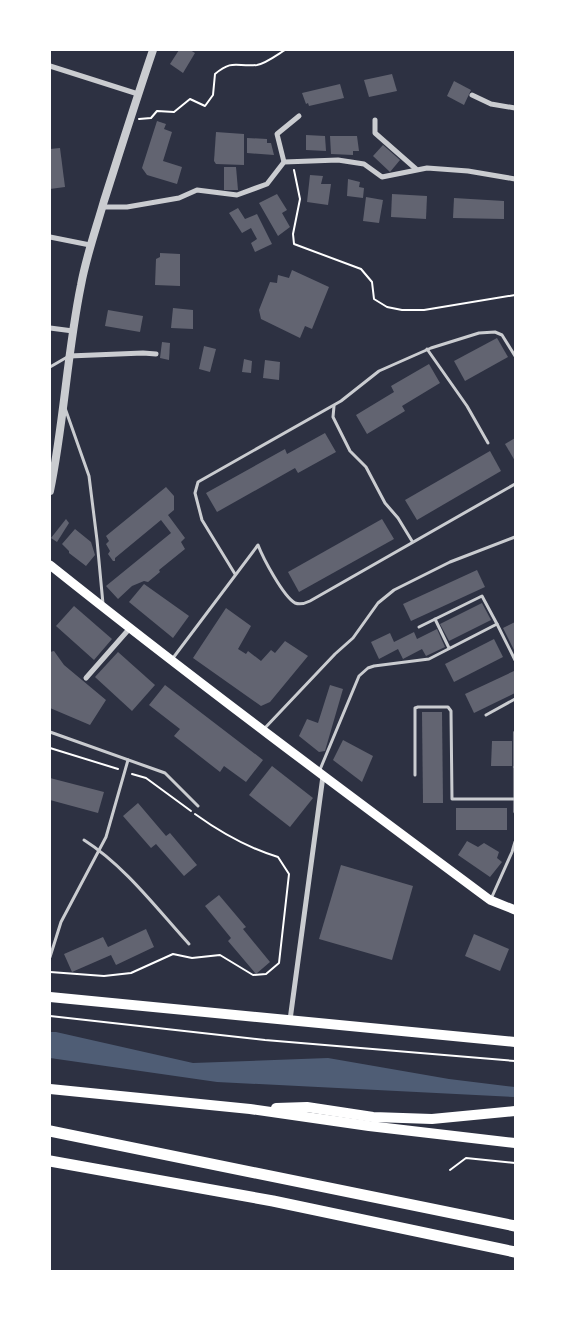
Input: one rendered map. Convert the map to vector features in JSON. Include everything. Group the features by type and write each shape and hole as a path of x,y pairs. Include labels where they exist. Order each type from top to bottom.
{"highway":[{"path":"50,997 515,1042"},
{"path":"50,1089 250,1109 515,1144"},
{"path":"250,1109 307,1107 373,1117 432,1119 515,1111"},
{"path":"50,1131 515,1226"},
{"path":"50,1161 273,1201 515,1252"}],"main road":[{"path":"50,565 171,660 490,900 515,910"}],"street":[{"path":"50,491 81,283 90,245 153,50"},
{"path":"50,66 138,94"},
{"path":"472,95 491,104 515,108"},
{"path":"284,162 277,134 299,116"},
{"path":"375,120 375,133 416,169"},
{"path":"284,162 338,160 364,164 382,177 427,168 468,171 515,179"},
{"path":"102,207 127,207 179,198 197,190 237,195 267,184 284,162"},
{"path":"50,237 90,245"},
{"path":"50,328 73,331"},
{"path":"69,356 156,354"},
{"path":"86,678 130,628"},
{"path":"290,1020 321,774"}],"lane":[{"path":"235,574 202,520 195,493 198,482 334,406 379,371 428,349 479,334 495,332 502,335 515,356"},
{"path":"428,349 467,406 488,443"},
{"path":"50,367 69,356"},
{"path":"64,405 89,476 98,540 103,607"},
{"path":"334,406 333,417 350,451 366,467 384,503 398,518 412,541"},
{"path":"171,660 258,545 266,563 288,595 294,603 301,604 310,601 412,541 515,484"},
{"path":"263,730 335,654 353,638 378,603 394,590 450,562 515,536"},
{"path":"419,627 482,596 515,660"},
{"path":"435,619 449,648"},
{"path":"321,774 363,671 379,664 429,658 496,624"},
{"path":"486,715 515,699"},
{"path":"415,775 415,708 448,707 451,711 452,798 515,799"},
{"path":"50,732 165,773 198,806"},
{"path":"515,732 515,812"},
{"path":"50,957 61,922 106,837 128,760"},
{"path":"84,840 99,850 136,886 190,944"},
{"path":"490,900 515,844"}],"path":[{"path":"130,119 151,118 157,111 174,112 190,99 205,106 213,95 215,74 225,66 240,64 259,65 285,50"},
{"path":"293,163 300,199 293,234 294,244 361,269 372,282 374,299 387,307 402,310 424,310 515,295"},
{"path":"50,748 146,778 210,825 258,851 278,857 289,874 279,963 266,974 253,975 220,955 192,958 173,954 131,973 104,976 50,972"},
{"path":"50,1016 275,1041 515,1061"},
{"path":"450,1170 466,1158 515,1163"}],"water":[{"path":"50,1032 193,1063 328,1058 449,1079 515,1087 515,1097 217,1082 50,1058"}],"building":[{"path":"179,50 190,50 195,53 183,73 170,64"},
{"path":"392,74 397,91 369,97 364,80"},
{"path":"454,81 471,90 464,105 447,96"},
{"path":"340,84 344,98 309,106 308,103 306,104 302,93"},
{"path":"157,121 166,124 164,129 172,132 163,161 182,167 177,184 147,175 142,168"},
{"path":"216,132 244,134 244,165 216,164 214,161"},
{"path":"306,135 325,136 326,151 306,150"},
{"path":"330,136 357,136 359,151 353,151 353,155 331,154"},
{"path":"247,138 267,139 267,143 271,143 274,155 247,153"},
{"path":"383,145 400,160 390,172 373,156"},
{"path":"60,148 65,187 50,189 50,149"},
{"path":"224,167 236,167 238,190 224,190"},
{"path":"310,175 323,176 321,184 331,184 328,205 307,202"},
{"path":"348,179 360,182 359,187 364,188 363,198 347,196"},
{"path":"277,194 287,210 282,213 290,227 278,236 259,203"},
{"path":"392,194 427,196 426,219 391,217"},
{"path":"366,197 383,200 379,223 363,221"},
{"path":"454,198 504,201 504,219 453,218"},
{"path":"238,208 245,219 257,214 272,244 255,252 251,243 257,239 251,228 242,233 229,213"},
{"path":"160,253 180,254 180,286 155,285 156,259 160,257"},
{"path":"292,270 329,287 312,329 305,326 300,338 261,319 259,310 270,282 277,283 278,275 289,278"},
{"path":"173,308 193,310 193,329 171,328"},
{"path":"108,310 143,316 140,332 105,326"},
{"path":"497,338 508,357 465,381 454,361"},
{"path":"162,342 170,343 169,360 160,358"},
{"path":"204,346 216,349 210,372 199,369"},
{"path":"244,359 252,361 251,373 242,372"},
{"path":"265,360 280,362 279,380 263,378"},
{"path":"429,364 440,383 402,406 405,411 367,434 356,415 394,392 391,386"},
{"path":"325,433 336,452 298,473 295,468 217,512 206,493 285,449 287,454"},
{"path":"515,438 515,461 505,444"},
{"path":"490,451 501,471 417,520 405,500"},
{"path":"166,487 174,496 174,510 168,515 185,538 181,542 185,549 159,570 160,572 148,582 144,581 132,586 118,599 106,586 171,533 161,520 115,558 115,561 108,554 110,551 106,544 109,541 106,536"},
{"path":"66,519 69,523 57,542 51,538"},
{"path":"382,519 394,539 299,592 288,572"},
{"path":"75,529 91,542 95,555 86,566 69,553 62,544"},
{"path":"477,570 485,587 411,621 403,604"},
{"path":"144,584 189,616 173,638 129,602"},
{"path":"482,603 491,620 449,641 440,624"},
{"path":"74,606 112,639 94,660 56,626"},
{"path":"226,608 251,626 238,649 246,654 248,651 261,661 271,650 275,653 285,641 308,656 270,702 261,706 193,658"},
{"path":"515,622 515,652 503,628"},
{"path":"437,629 445,647 426,656 422,649 403,659 398,649 379,659 371,642 390,633 394,642 414,632 417,639"},
{"path":"494,639 503,657 454,682 445,664"},
{"path":"54,651 64,665 106,700 90,725 50,708 50,652"},
{"path":"118,652 155,685 132,711 95,677"},
{"path":"514,671 515,693 474,713 465,694"},
{"path":"165,685 263,760 246,782 224,766 220,772 174,736 180,729 149,705"},
{"path":"330,685 343,689 325,751 319,752 299,736 307,719 318,723"},
{"path":"422,712 442,712 443,803 423,803"},
{"path":"343,740 373,756 362,782 333,760"},
{"path":"492,741 512,741 512,766 491,766"},
{"path":"272,766 313,798 290,827 249,795"},
{"path":"50,778 104,792 98,813 50,800"},
{"path":"138,803 166,836 170,833 197,865 184,876 156,844 151,848 123,816"},
{"path":"456,808 507,808 507,830 456,830"},
{"path":"467,841 478,847 484,843 499,852 497,858 502,862 490,877 458,855"},
{"path":"341,865 413,886 392,960 319,939"},
{"path":"219,895 246,927 243,929 270,962 256,974 228,941 231,938 205,906"},
{"path":"146,929 154,947 116,965 111,955 72,972 64,954 103,937 108,947"},
{"path":"474,934 509,949 500,971 465,956"}]}
